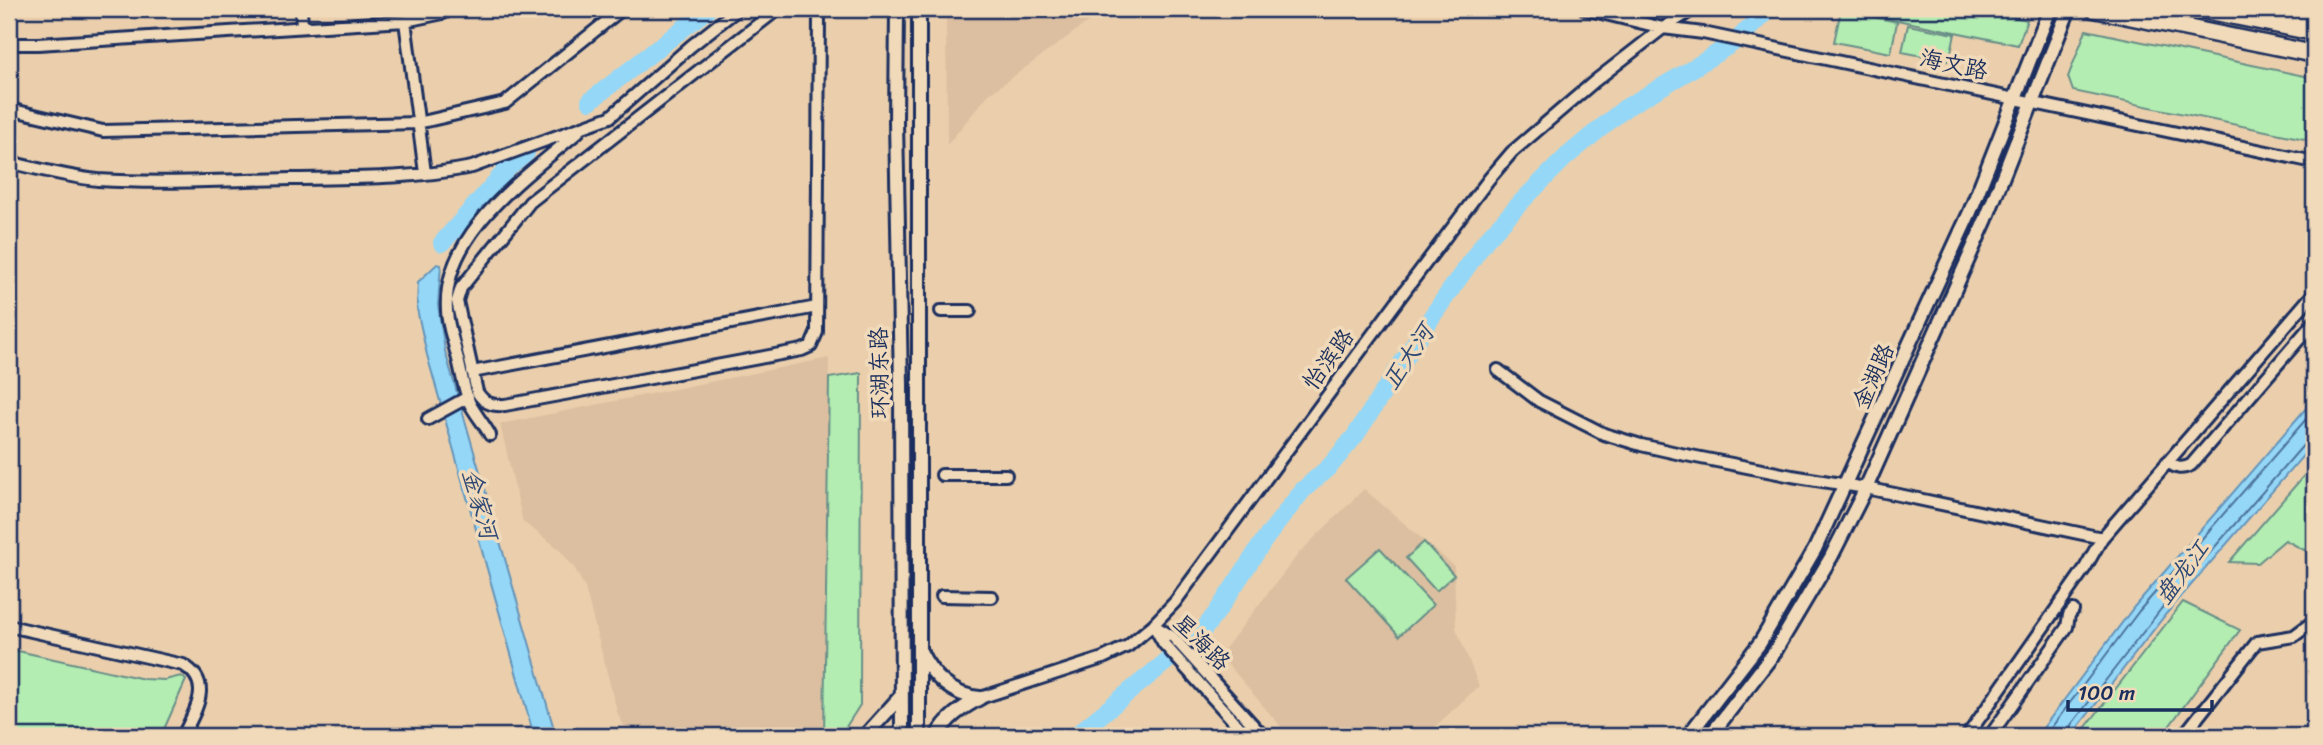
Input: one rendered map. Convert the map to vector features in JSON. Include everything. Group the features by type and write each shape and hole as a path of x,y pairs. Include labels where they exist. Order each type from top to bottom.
{"highway":[{"path":"2094,9 2314,54"},
{"path":"2200,9 2314,32"},
{"path":"2275,9 2314,20"}],"main road":[{"name":"环湖东路","path":"897,9 902,736"},
{"name":"环湖东路","path":"919,9 919,736"},
{"name":"金湖路","path":"1688,736 1760,643 1815,549 1970,212 2050,9"},
{"name":"金湖路","path":"1710,736 1774,653 1831,557 1866,488 1986,219 2068,9"},
{"path":"919,650 937,677 953,690 968,697 980,698"},
{"path":"865,736 901,696"},
{"path":"937,736 954,713 980,698"}],"street":[{"path":"301,9 302,26"},
{"path":"9,44 405,21 451,9"},
{"path":"9,108 103,131 418,123 505,103 622,9"},
{"path":"9,162 96,180 127,181 393,177 472,167 610,117 738,9"},
{"path":"778,9 530,202 461,288 457,301 472,372 482,400 494,406 505,405 802,350 811,346 815,340 817,307 819,14 816,9"},
{"name":"海文路","path":"1585,9 1662,28 1703,33 2314,162"},
{"name":"怡滨路","path":"980,698 1103,658 1128,646 1153,625 1175,602 1489,179 1512,152 1662,28 1694,9"},
{"path":"405,21 425,173"},
{"path":"691,46 705,66"},
{"path":"610,117 621,131"},
{"path":"490,435 464,399 447,310 450,283 457,259 469,236 486,215 509,191 582,128"},
{"path":"1967,736 2085,568 2102,538 2314,293"},
{"path":"472,372 817,307"},
{"path":"941,311 970,312"},
{"path":"2168,462 2177,469 2190,465 2314,322"},
{"path":"1498,370 1539,401 1604,434 1681,454 1866,488 2102,538"},
{"path":"428,419 464,399"},
{"path":"942,475 1006,475"},
{"path":"942,596 992,597"},
{"path":"1990,736 2067,627 2069,615 2073,610"},
{"path":"2183,736 2257,642 2294,636 2314,621"},
{"name":"星海路","path":"1153,625 1247,736"},
{"path":"9,626 183,665 191,670 196,677 199,702 183,736"},
{"name":"星海路","path":"1186,661 1263,736"}],"shaded area":[{"path":"946,9 1103,11 988,95 947,145"},
{"path":"829,358 823,736 630,736 618,715 585,588 575,569 558,548 523,522 500,424"},
{"path":"1364,489 1454,566 1456,628 1479,686 1425,736 1289,736 1220,655 1299,553"}],"green space":[{"path":"1844,9 1976,9 2027,20 2018,45"},
{"path":"1841,10 1897,22 1891,53 1834,42"},
{"path":"1908,25 1955,34 1949,61 1902,52"},
{"path":"2086,30 2314,78 2314,141 2073,91 2068,77"},
{"path":"861,373 860,705 844,730 824,735 829,378"},
{"path":"2314,464 2314,555 2285,540 2258,563 2229,562"},
{"path":"1424,542 1454,575 1436,591 1406,558"},
{"path":"1380,548 1433,605 1399,636 1346,578"},
{"path":"2183,602 2240,630 2162,736 2079,736"},
{"path":"9,649 144,679 165,680 181,676 186,680 161,736 9,736"}],"water":[{"path":"437,264 441,265 438,305 445,351 556,736 534,736 427,355 417,309 418,282"},
{"name":"盘龙江","path":"2314,399 2314,443 2166,614 2071,736 2037,736 2134,607"}],"waterway":[{"name":"金家河","path":"590,101 708,9"},
{"name":"正大河","path":"1075,736 1200,634 1265,539 1303,490 1330,466 1355,436 1433,315 1485,241 1523,200 1567,156 1625,108 1736,41 1769,9"},
{"name":"金家河","path":"442,243 508,168 526,153"}]}
